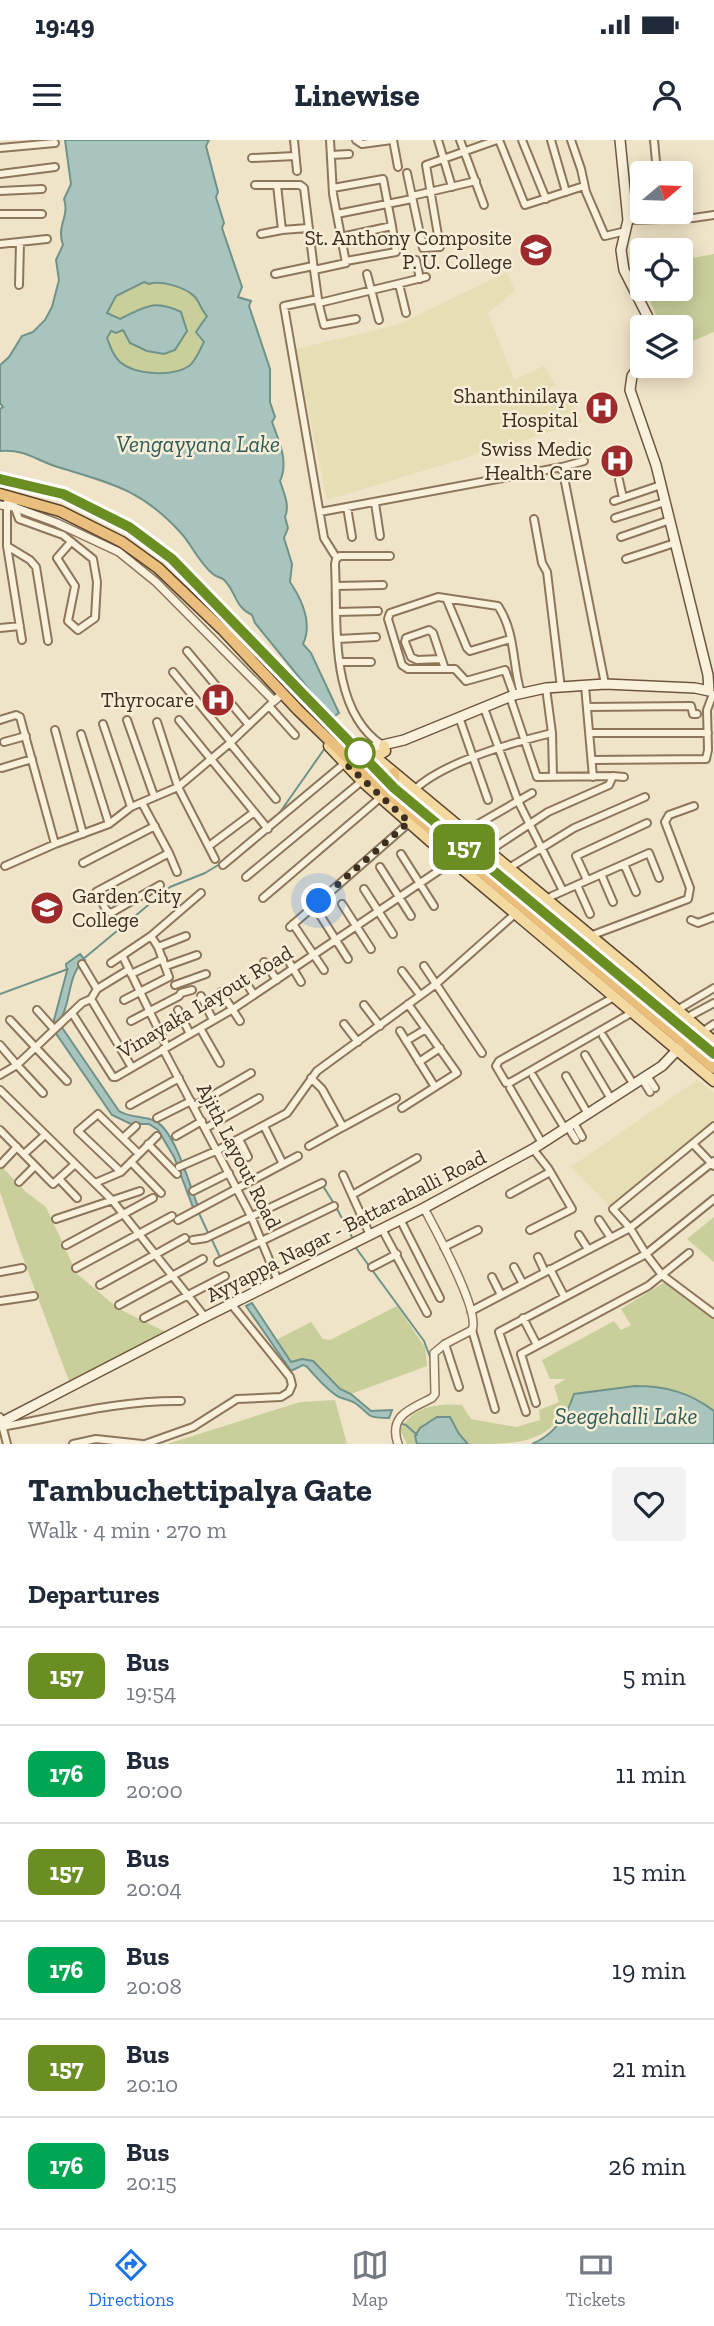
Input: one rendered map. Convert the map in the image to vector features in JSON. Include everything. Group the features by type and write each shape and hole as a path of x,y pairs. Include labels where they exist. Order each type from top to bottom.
{"highway":[{"path":"0,479 63,494 129,527 172,559 237,623 394,788 688,1040 714,1068"},
{"path":"7,501 60,511 122,542 158,568 224,631 275,700 320,731 451,848 688,1040 714,1054"},
{"path":"394,774 394,788"}],"main road":[{"path":"620,140 628,220 621,250 624,270 647,315"},
{"path":"357,751 384,746 515,695 546,688 605,684 687,688 712,693 661,485 630,390 632,378"},
{"path":"320,731 326,742 362,781 633,1012 688,1040 714,1042"},
{"path":"384,746 385,751 377,756 378,759 394,774 466,831 681,1014 688,1040 714,1081"},
{"name":"Ayyappa Nagar - Battarahalli Road","path":"1,1422 424,1208 533,1149 662,1066 688,1040"}],"street":[{"path":"294,140 297,172"},
{"path":"330,140 333,188 346,261"},
{"path":"356,140 362,145 392,140 398,167"},
{"path":"438,140 452,187"},
{"path":"460,140 484,205"},
{"path":"407,173 423,248 440,247 426,165 498,140 523,204 584,186"},
{"path":"522,140 546,199"},
{"path":"551,140 566,192"},
{"path":"571,140 584,186 605,236 626,231"},
{"path":"654,140 656,161"},
{"path":"0,148 55,143"},
{"path":"331,155 348,153"},
{"path":"252,158 295,156"},
{"path":"0,174 55,167"},
{"path":"275,274 344,265 346,261 396,252 383,179 333,188"},
{"path":"337,214 389,204 475,181"},
{"path":"255,185 303,186 318,301 324,325 356,319"},
{"path":"277,186 282,230"},
{"path":"0,191 42,189"},
{"path":"0,214 42,214"},
{"path":"693,215 714,215"},
{"path":"341,237 392,226"},
{"path":"261,233 308,228"},
{"path":"0,244 47,239"},
{"path":"19,285 20,242"},
{"path":"334,554 324,538 284,306 371,291 423,278 416,260"},
{"path":"367,274 379,320"},
{"path":"399,284 406,313"},
{"path":"320,512 584,461"},
{"path":"562,467 605,684"},
{"path":"619,480 623,498"},
{"path":"614,501 661,485"},
{"path":"7,501 19,519 58,533 71,542 93,559 97,582 95,618 78,630 68,621 75,586 57,558 71,542"},
{"path":"7,501 7,546 22,640"},
{"path":"614,518 665,502"},
{"path":"375,503 380,536"},
{"path":"347,507 352,537"},
{"path":"534,519 541,563 547,572 561,688"},
{"path":"621,537 670,520"},
{"path":"626,559 675,543"},
{"path":"7,546 30,560 36,567 48,641"},
{"path":"384,746 369,733 351,709 340,662 336,586 337,557 390,556"},
{"path":"336,586 383,585"},
{"path":"517,665 466,681 456,669 408,668 402,665 397,650 388,619 390,613 438,597 498,606 517,665 514,673 515,695 524,740 537,777 624,777"},
{"path":"447,600 470,650 510,639"},
{"path":"337,612 378,611"},
{"path":"0,628 20,626"},
{"path":"441,659 416,660 411,657 405,642 408,636 429,630 433,633 445,669"},
{"path":"338,639 376,637"},
{"path":"397,650 406,647"},
{"path":"187,651 249,725"},
{"path":"340,662 371,662"},
{"path":"505,670 515,695"},
{"path":"173,672 276,799"},
{"path":"585,686 593,777"},
{"path":"546,688 552,733 553,776"},
{"path":"592,760 706,758 707,710 712,693"},
{"path":"5,866 109,824 131,807 178,786 275,700 295,735"},
{"path":"587,707 691,706 693,714 696,714"},
{"path":"484,708 518,802 563,891"},
{"path":"0,720 19,716 55,844"},
{"path":"459,718 488,800"},
{"path":"127,720 154,796"},
{"path":"179,720 266,828"},
{"path":"157,722 178,786 215,859"},
{"path":"103,724 131,807"},
{"path":"55,730 83,834"},
{"path":"414,790 426,779 473,758 552,733"},
{"path":"589,733 708,733"},
{"path":"81,734 109,824"},
{"path":"4,742 26,736"},
{"path":"2,768 32,759"},
{"path":"223,865 345,763"},
{"path":"489,851 548,812 609,785 613,776"},
{"path":"246,877 362,781"},
{"path":"466,831 532,793"},
{"path":"263,898 380,797"},
{"path":"509,868 583,823 645,797"},
{"path":"142,803 177,873"},
{"path":"590,936 688,899 690,888 665,822 669,815 694,806"},
{"path":"209,846 253,813"},
{"path":"324,971 291,925 409,822"},
{"path":"587,880 576,856 647,823"},
{"path":"83,863 155,827"},
{"path":"160,885 113,912 107,911 96,892 169,853"},
{"path":"547,900 649,853 659,878"},
{"path":"401,854 434,906"},
{"name":"Vinayaka Layout Road","path":"72,1013 113,1077 233,1009 453,861"},
{"path":"624,864 636,892"},
{"path":"380,867 411,916"},
{"path":"601,874 613,902"},
{"path":"577,885 590,914"},
{"path":"364,889 393,934"},
{"path":"111,963 151,936 201,893"},
{"path":"342,904 371,949"},
{"path":"148,1144 178,1170 287,1113 317,1071 436,984 516,913"},
{"path":"320,915 348,959"},
{"path":"691,919 698,923 714,918"},
{"path":"151,936 169,977 181,993"},
{"path":"158,947 186,936"},
{"path":"0,1075 17,1065 82,1003 91,999 97,989 130,972 197,954"},
{"path":"285,955 301,982"},
{"name":"Ajith Layout Road","path":"123,957 179,1078 251,1216 278,1281"},
{"path":"264,962 277,980"},
{"path":"82,964 97,989"},
{"path":"424,966 482,1052"},
{"path":"402,971 419,995"},
{"path":"175,985 206,974"},
{"path":"124,1000 169,977"},
{"path":"243,978 254,995"},
{"path":"681,1014 714,988"},
{"path":"131,1021 181,993 192,990"},
{"path":"221,992 240,1021"},
{"path":"201,996 213,1020"},
{"path":"614,997 499,1061 496,1066 506,1083 633,1012"},
{"path":"91,999 131,1066"},
{"path":"681,1014 714,1003"},
{"path":"402,1108 457,1073 408,1004"},
{"path":"364,1005 380,1026"},
{"path":"37,1010 54,1029"},
{"path":"178,1010 190,1034"},
{"path":"10,1020 67,1081"},
{"path":"344,1024 358,1042"},
{"path":"688,1040 714,1024"},
{"path":"200,1028 220,1063"},
{"path":"406,1041 426,1029"},
{"path":"400,1031 435,1087"},
{"path":"603,1036 653,1090"},
{"path":"0,1045 43,1093"},
{"path":"419,1062 440,1048"},
{"path":"585,1055 611,1099"},
{"path":"157,1118 251,1073"},
{"path":"533,1076 579,1138"},
{"path":"566,1076 588,1114"},
{"path":"130,1105 179,1078"},
{"path":"311,1078 322,1089 343,1127"},
{"path":"510,1088 542,1143"},
{"path":"0,1091 112,1200 205,1317"},
{"path":"176,1136 259,1098"},
{"path":"309,1146 396,1098"},
{"path":"121,1172 78,1131 98,1114 139,1154"},
{"path":"123,1138 135,1126"},
{"path":"264,1126 283,1164"},
{"path":"714,1126 694,1145 612,1209 631,1228 646,1254 663,1275 714,1314"},
{"path":"0,1130 53,1184 75,1164"},
{"path":"24,1154 45,1135"},
{"path":"95,1183 121,1172 157,1136"},
{"path":"239,1139 248,1157"},
{"path":"471,1311 631,1228 713,1164 694,1145"},
{"path":"1,1164 17,1147"},
{"path":"530,1230 572,1209 533,1149"},
{"path":"76,1268 298,1156"},
{"path":"352,1195 416,1158"},
{"path":"131,1162 161,1192"},
{"path":"19,1182 35,1166"},
{"path":"193,1191 229,1172"},
{"path":"510,1194 550,1172"},
{"path":"343,1175 370,1235"},
{"path":"59,1179 77,1198"},
{"path":"193,1240 208,1236 322,1183"},
{"path":"55,1219 140,1191"},
{"path":"66,1245 153,1198"},
{"path":"526,1412 499,1332 646,1254 714,1199"},
{"path":"221,1261 334,1206"},
{"path":"424,1208 461,1283 475,1322 472,1330 495,1409"},
{"path":"400,1219 440,1298"},
{"path":"599,1220 611,1238"},
{"path":"382,1228 426,1313"},
{"path":"444,1247 478,1230"},
{"path":"579,1235 589,1249"},
{"path":"100,1285 186,1238"},
{"path":"509,1360 622,1300 663,1275 690,1253"},
{"path":"372,1267 397,1254"},
{"path":"538,1257 564,1296"},
{"path":"119,1305 203,1259"},
{"path":"514,1267 523,1284"},
{"path":"0,1272 22,1269"},
{"path":"144,1318 225,1276"},
{"path":"492,1277 501,1295"},
{"path":"0,1301 34,1296"},
{"path":"73,1444 96,1439 144,1444 193,1427 237,1399 281,1397 289,1392 292,1385 290,1377 232,1305"},
{"path":"523,1318 537,1345"},
{"path":"398,1444 395,1429 399,1417 435,1394 434,1353 445,1343 472,1330"},
{"path":"445,1343 459,1387"},
{"path":"521,1354 536,1403"},
{"path":"7,1444 1,1422 41,1419 162,1400 181,1401"},
{"path":"34,1405 41,1419"}],"shaded area":[{"path":"507,272 515,291 488,313 514,380 544,366 555,384 548,390 552,402 566,397 583,422 327,500 296,349 397,325"},
{"path":"697,1080 714,1092 714,1125 611,1208 571,1167"}],"green space":[{"path":"714,254 714,332 693,341 693,315 656,315 650,301 693,301 693,258"},
{"path":"144,282 166,284 185,290 196,298 207,316 201,350 193,362 181,370 153,373 135,370 120,362 111,348 107,338 111,330 151,304 119,319 107,313 116,296"},
{"path":"0,1165 26,1192 46,1207 77,1274 119,1309 166,1332 69,1381 0,1192"},
{"path":"714,1217 714,1262 687,1239"},
{"path":"665,1282 714,1317 714,1411 697,1400 663,1388 629,1387 574,1394 556,1423 533,1438 504,1443 468,1444 459,1434 415,1436 417,1444 407,1444 400,1430 419,1411 435,1406 462,1405 471,1419 516,1427 540,1420 539,1410 559,1402 554,1386 566,1379 550,1379 542,1360 614,1321 621,1330 631,1325 621,1309"},
{"path":"397,1306 425,1347 427,1366 351,1394 340,1389 313,1361 291,1362 276,1340 311,1322 323,1339 330,1340"},
{"path":"335,1400 347,1444 167,1444 300,1402"}],"water":[{"name":"Vengayyana Lake","path":"65,140 209,140 206,146 218,192 216,197 224,223 222,228 242,287 238,297 251,301 249,306 270,369 270,402 275,417 272,422 284,466 280,481 287,504 285,517 288,528 284,538 292,564 290,582 302,604 306,620 303,644 311,653 339,713 332,718 255,623 252,615 238,603 227,583 208,570 181,533 153,507 112,484 25,454 0,451 0,409 3,407 0,403 0,365 9,357 22,336 33,332 45,320 52,307 59,280 56,260 63,245 61,232 64,199 71,184","holes":["144,282 166,284 185,290 196,298 207,316 196,332 204,342 194,361 182,370 164,373 135,370 118,360 109,344 107,338 111,331 116,333 123,330 130,343 147,351 164,354 175,350 187,331 181,312 156,305 120,319 107,313 116,296"]},
{"path":"80,954 85,960 74,974 64,1011 55,1026 54,1020 67,971 66,964"},
{"path":"61,1026 119,1111 151,1119 163,1127 182,1161 199,1209 194,1210 174,1157 158,1130 149,1124 131,1124 112,1115 55,1032"},
{"path":"252,1303 291,1362 302,1359 313,1361 340,1389 351,1394 371,1411 392,1410 389,1418 369,1415 355,1403 334,1394 306,1366 291,1371 246,1306"},
{"name":"Seegehalli Lake","path":"635,1386 676,1391 714,1411 714,1444 532,1444 559,1424 574,1394"},
{"path":"437,1417 450,1417 468,1444 417,1444 415,1436 420,1428"}],"waterway":[{"path":"278,815 325,748"},
{"path":"82,960 170,887 220,864"},
{"path":"0,994 68,969"},
{"path":"323,1186 333,1202"},
{"path":"336,1207 353,1239"},
{"path":"198,1211 209,1235"},
{"path":"212,1240 220,1257"},
{"path":"356,1248 424,1341 430,1357"},
{"path":"399,1423 406,1425 417,1435"}],"bus line":[{"name":"157","path":"0,479 63,494 129,527 172,559 237,623 394,788 714,1054"}],"place":[{"name":"St. Anthony Composite P. U. College","path":"536,250"},
{"name":"Shanthinilaya Hospital","path":"602,408"},
{"name":"Swiss Medic Health Care","path":"617,461"},
{"name":"Thyrocare","path":"218,700"},
{"name":"Garden City College","path":"47,908"}],"route":[{"path":"319,901 409,822 345,763 360,753"}]}
